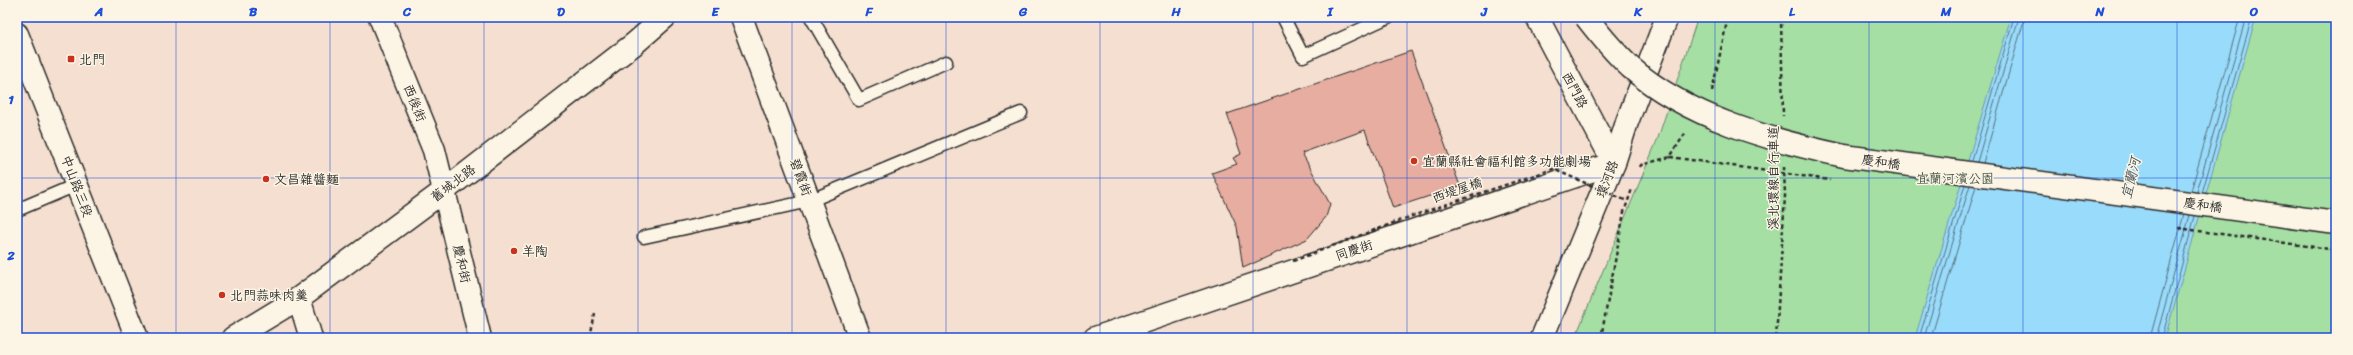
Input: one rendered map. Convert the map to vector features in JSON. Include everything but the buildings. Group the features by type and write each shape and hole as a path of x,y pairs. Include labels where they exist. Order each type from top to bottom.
{"street":[{"name":"西後街","path":"380,17 434,150 445,190"},
{"name":"舊城北路","path":"233,338 299,298 445,190 634,44 665,17"},
{"name":"碧霞街","path":"741,17 860,338"},
{"name":"西門路","path":"1537,17 1614,163"},
{"name":"慶和橋","path":"1586,17 1610,46 1631,67 1655,86 1682,102 1715,118 1805,148 1844,156 2336,223"},
{"name":"環河路","path":"1542,338 1614,163 1626,122 1667,17"},
{"name":"中山路三段","path":"17,34 137,338"},
{"name":"同慶街","path":"1095,338 1614,163"},
{"name":"慶和街","path":"445,190 480,338"},
{"path":"299,298 311,338"}],"lane":[{"path":"811,17 859,100 946,62"},
{"path":"1283,17 1303,56 1388,17"},
{"path":"644,237 809,201 1021,112"},
{"path":"17,210 76,185"}],"path":[{"path":"1712,92 1728,17"},
{"name":"溪北環線自行車道","path":"1780,17 1783,118"},
{"path":"1638,172 1641,165 1670,158 1687,132"},
{"name":"溪北環線自行車道","path":"1776,338 1785,196 1784,165"},
{"name":"西堤屋橋","path":"1293,261 1410,217 1553,169 1628,200"},
{"path":"1601,338 1624,212 1633,186"},
{"path":"590,338 595,314"}],"green space":[{"name":"宜蘭河濱公園","path":"1698,17 2336,17 2336,338 1575,338 1658,138"}],"water":[{"name":"宜蘭河","path":"2011,17 2256,17 2165,338 1915,338"}],"place":[{"name":"北門","path":"71,59"},
{"name":"宜蘭縣社會福利館多功能劇場","path":"1414,161"},
{"name":"文昌雜醬麵","path":"266,179"},
{"name":"羊陶","path":"514,251"},
{"name":"北門蒜味肉羹","path":"222,295"}]}
